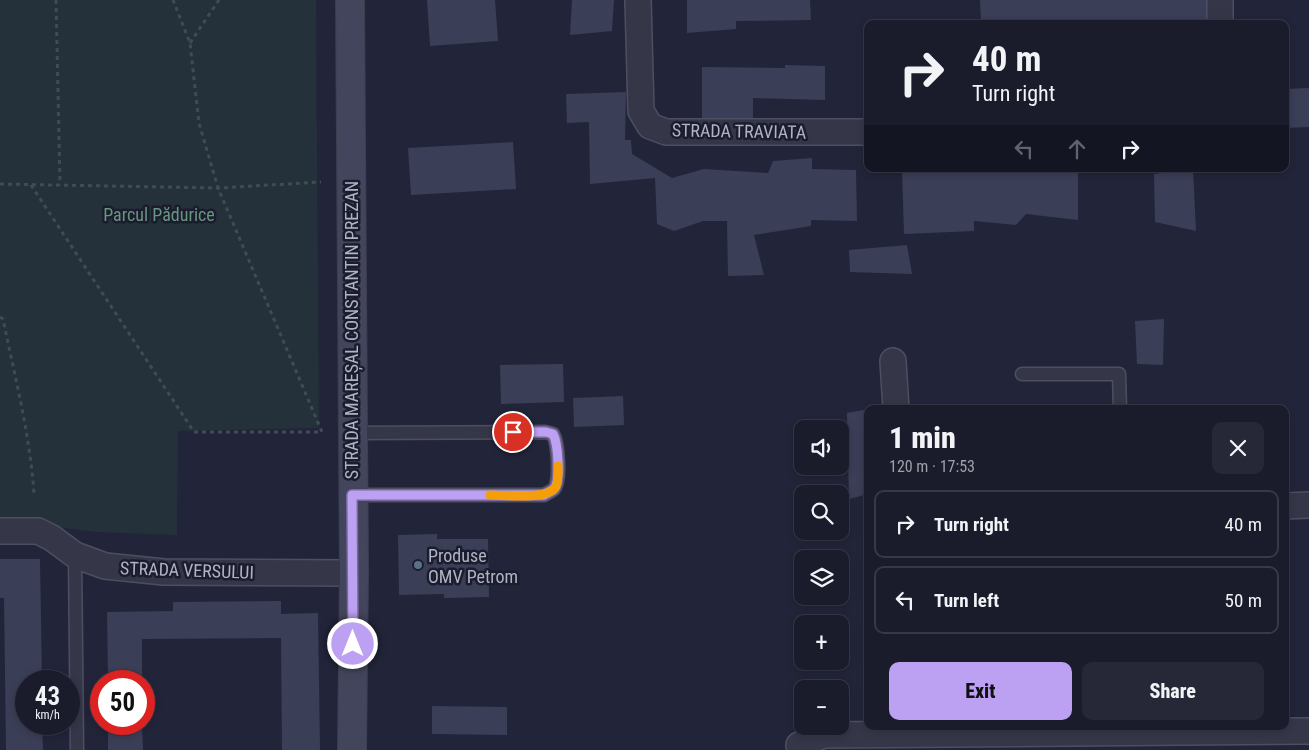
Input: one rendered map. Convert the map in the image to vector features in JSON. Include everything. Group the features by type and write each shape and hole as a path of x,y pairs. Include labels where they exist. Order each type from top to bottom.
{"main road":[{"name":"STRADA MAREȘAL CONSTANTIN PREZAN","path":"350,0 351,432 354,573 352,750"}],"street":[{"name":"STRADA TRAVIATA","path":"638,0 642,111 650,126 666,132 864,132"},
{"path":"1220,0 1220,20"},
{"path":"893,361 896,405"},
{"path":"1289,506 1309,505"},
{"name":"STRADA VERSULUI","path":"0,531 38,532 52,538 76,555 105,566 164,572 354,573"},
{"path":"800,747 824,735 1309,732"}],"lane":[{"path":"1022,374 1119,374 1120,405"},
{"path":"351,432 546,432 553,434 558,442 558,482 555,488 544,495 352,495"},
{"path":"76,555 78,750"}],"path":[{"path":"56,0 60,184"},
{"path":"31,185 194,432 322,432 218,188 199,123 190,43 173,0"},
{"path":"190,43 219,0"},
{"path":"0,184 218,188 321,182"},
{"path":"0,317 3,319 24,423 32,466 34,494"}],"green space":[{"name":"Parcul Pădurice","path":"0,0 316,0 319,428 178,431 177,535 95,532 42,525 0,526"}],"building":[{"path":"427,0 495,0 498,41 430,46"},
{"path":"572,0 614,0 612,31 570,35"},
{"path":"687,0 810,0 811,20 736,21 736,29 687,33"},
{"path":"980,0 1206,0 1206,20 981,20"},
{"path":"785,65 825,66 825,100 753,98 753,118 702,118 702,67 785,68"},
{"path":"1309,88 1309,127 1289,128 1289,89"},
{"path":"626,92 625,140 631,140 632,154 672,178 704,169 768,173 773,161 812,158 812,169 856,170 857,221 811,220 811,226 754,235 764,275 728,276 727,221 703,221 674,231 657,224 655,178 590,184 589,122 567,123 566,94"},
{"path":"513,142 516,189 411,195 408,148"},
{"path":"902,172 1078,172 1078,220 1026,214 1016,225 974,221 974,231 904,234"},
{"path":"1193,172 1196,231 1155,222 1154,174"},
{"path":"907,245 912,274 850,272 849,250"},
{"path":"1164,319 1163,365 1137,364 1135,321"},
{"path":"563,364 564,402 501,404 500,365"},
{"path":"623,396 624,425 574,427 573,398"},
{"path":"864,410 864,495 849,499 849,420 847,420 847,413"},
{"path":"437,534 437,539 488,539 489,597 444,598 444,594 399,595 398,535"},
{"path":"0,559 40,559 42,670 15,670 15,735 42,735 43,750 6,750 4,598 0,598"},
{"path":"281,601 281,614 318,613 320,750 282,750 281,638 142,639 142,670 108,670 107,612 173,611 173,602"},
{"path":"432,706 507,707 507,735 432,734"},
{"path":"108,735 142,735 143,750 108,750"}],"slow traffic":[{"path":"490,495 544,495 555,488 558,482 558,466"}],"place":[{"name":"Produse OMV Petrom","path":"418,565"}],"route":[{"path":"353,644 352,495 544,495 555,488 558,482 558,442 553,434 546,432 513,432"}]}
